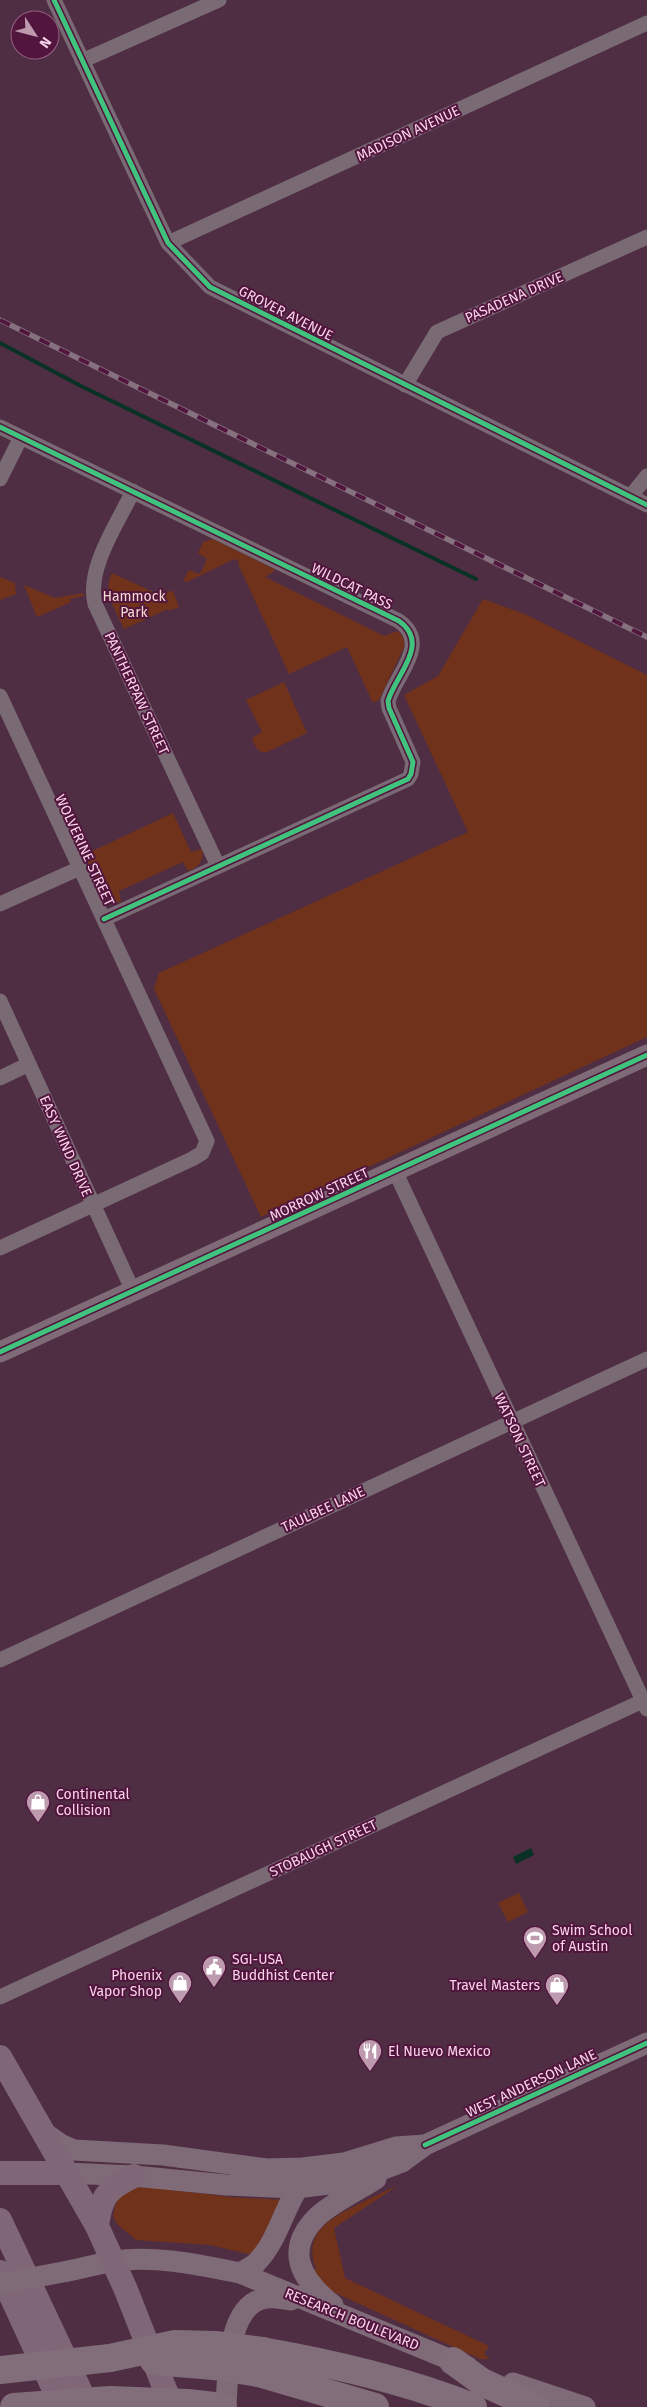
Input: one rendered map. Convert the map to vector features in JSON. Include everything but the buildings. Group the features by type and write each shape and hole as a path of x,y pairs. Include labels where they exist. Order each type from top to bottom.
{"highway":[{"path":"0,2370 110,2358 214,2366 261,2362 378,2375 427,2389 473,2407"},
{"path":"453,2361 482,2382 536,2407"},
{"path":"261,2362 375,2407"},
{"path":"14,2407 188,2403 224,2407"},
{"path":"99,2404 137,2407"}],"main road":[{"name":"MORROW STREET","path":"0,1352 647,1055"},
{"name":"WEST ANDERSON LANE","path":"66,2173 134,2176 226,2185 296,2188 338,2183 371,2174 402,2162 425,2145 647,2043"},
{"path":"0,2056 41,2131 97,2226 114,2261 172,2407"},
{"name":"WEST ANDERSON LANE","path":"41,2131 62,2145 74,2150 163,2156 267,2169 324,2166 352,2161 396,2147 425,2145"},
{"path":"28,2173 40,2163 46,2150 41,2131"},
{"path":"349,2318 312,2288 301,2270 299,2250 304,2233 319,2216 402,2162"},
{"path":"240,2273 256,2263 270,2244 296,2188 306,2176 324,2166"},
{"path":"0,2173 66,2173"},
{"path":"97,2226 100,2204 106,2194 115,2185 134,2176"},
{"path":"0,2220 99,2404"},
{"path":"0,2284 114,2261"},
{"name":"RESEARCH BOULEVARD","path":"114,2261 156,2261 206,2266 240,2273 453,2361 545,2396 584,2407"},
{"path":"0,2272 62,2407"},
{"path":"224,2407 232,2342 241,2316 252,2305 268,2298 311,2302"}],"street":[{"name":"GROVER AVENUE","path":"54,0 168,243 210,287 647,505"},
{"path":"82,61 219,0"},
{"name":"MADISON AVENUE","path":"168,243 647,24"},
{"name":"PASADENA DRIVE","path":"405,385 437,332 647,237"},
{"name":"WILDCAT PASS","path":"0,427 399,621 409,630 413,638 410,656 388,701 389,708 412,762 412,774 408,778 104,919"},
{"path":"0,479 21,437"},
{"path":"630,497 647,476"},
{"name":"PANTHERPAW STREET","path":"133,491 96,568 92,592 95,604 218,866"},
{"name":"WOLVERINE STREET","path":"0,696 206,1137 204,1150 192,1159 93,1205"},
{"path":"0,904 80,868"},
{"name":"EASY WIND DRIVE","path":"0,1001 133,1291"},
{"path":"0,1078 29,1064"},
{"name":"WATSON STREET","path":"395,1171 646,1703"},
{"path":"0,1248 93,1205"},
{"name":"TAULBEE LANE","path":"0,1660 647,1359"},
{"name":"STOBAUGH STREET","path":"0,1997 646,1703"}],"green space":[{"path":"213,539 276,570 265,577 384,636 397,631 400,633 404,639 404,647 379,700 373,703 347,647 289,674 238,564 239,561 234,559 187,582 183,581 189,570 200,574 207,559 198,553 203,542"},
{"name":"Hammock Park","path":"112,573 162,596 164,592 173,591 179,607 169,611 168,609 124,629 109,594 109,580"},
{"path":"0,577 15,583 16,594 0,600"},
{"path":"24,585 55,598 83,593 84,596 70,599 71,602 37,617"},
{"path":"483,599 527,615 647,675 647,1037 261,1217 154,989 159,973 468,832 404,695 438,676"},
{"path":"284,682 307,733 267,752 261,751 255,746 252,738 262,732 246,700"},
{"path":"173,813 191,852 202,849 200,863 188,871 183,862 119,891 121,902 115,903 106,899 84,855"},
{"path":"519,1893 528,1912 508,1922 498,1903"},
{"path":"130,2185 230,2197 283,2200 253,2253 249,2254 209,2245 136,2240 117,2224 113,2216 116,2202"},
{"path":"397,2186 334,2228 345,2278 489,2346 484,2354 490,2359 480,2359 331,2291 313,2272 316,2269 313,2245 316,2236 322,2228 338,2215"}],"shaded area":[{"path":"531,1848 534,1855 516,1864 513,1857"}],"waterway":[{"path":"0,343 81,386 476,579"}],"railway":[{"path":"0,320 647,637"}],"cycle path":[{"path":"54,0 168,243 210,287 647,505"},
{"path":"0,427 399,621 408,630 412,639 412,649 408,660 388,701 389,708 413,762 408,779 104,919"},
{"path":"0,1352 647,1055"},
{"path":"425,2145 647,2043"}],"place":[{"name":"Continental Collision","path":"38,1823"},
{"name":"Swim School of Austin","path":"535,1959"},
{"name":"SGI-USA Buddhist Center","path":"214,1988"},
{"name":"Phoenix Vapor Shop","path":"180,2004"},
{"name":"Travel Masters","path":"557,2006"},
{"name":"El Nuevo Mexico","path":"370,2072"}]}
